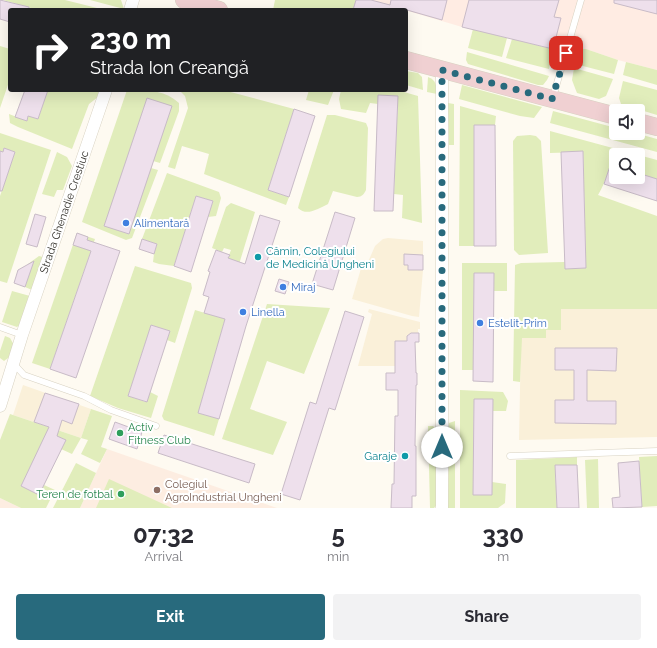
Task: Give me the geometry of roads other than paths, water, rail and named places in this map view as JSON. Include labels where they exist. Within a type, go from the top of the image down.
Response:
[{"type":"street","points":[[184,0],[212,8]]},
{"type":"street","points":[[408,61],[609,114]]},
{"type":"street","points":[[442,70],[442,508]]},
{"type":"street","name":"Strada Ghenadie Crestiuc","points":[[0,406],[22,334],[105,92]]},
{"type":"street","points":[[645,124],[657,127]]},
{"type":"lane","points":[[552,99],[581,0]]},
{"type":"lane","points":[[0,327],[22,334]]},
{"type":"lane","points":[[14,363],[24,375],[84,396],[110,410],[156,426]]},
{"type":"lane","points":[[510,456],[657,451]]},
{"type":"place","name":"Alimentară","points":[[126,223]]},
{"type":"place","name":"Cămin, Colegiului de Medicină Ungheni","points":[[258,257]]},
{"type":"place","name":"Miraj","points":[[283,287]]},
{"type":"place","name":"Linella","points":[[243,312]]},
{"type":"place","name":"Estelit-Prim","points":[[480,323]]},
{"type":"place","name":"Activ Fitness Club","points":[[120,433]]},
{"type":"place","name":"Garaje","points":[[405,456]]},
{"type":"place","name":"Colegiul AgroIndustrial Ungheni","points":[[157,490]]},
{"type":"place","name":"Teren de fotbal","points":[[121,494]]}]
